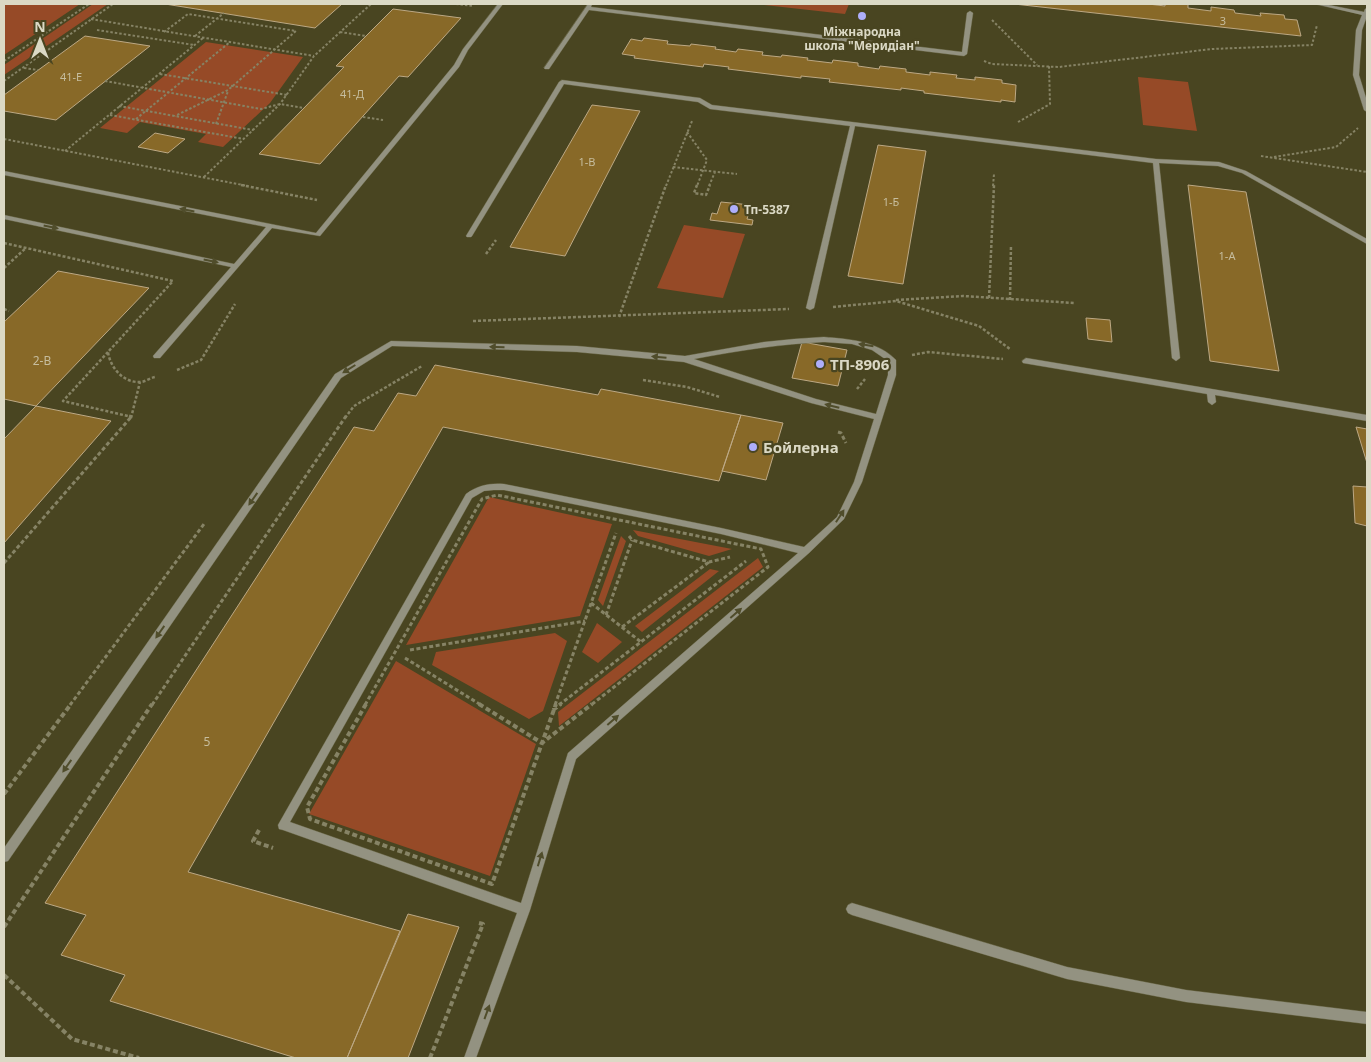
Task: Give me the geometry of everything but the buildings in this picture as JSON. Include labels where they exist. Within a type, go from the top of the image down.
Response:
[{"type":"street","points":[[4,173],[318,235],[456,66],[465,50],[500,4]]},
{"type":"street","points":[[1318,4],[1366,12],[1359,30],[1356,75],[1367,110]]},
{"type":"street","points":[[548,68],[589,6],[964,54],[970,12]]},
{"type":"street","points":[[469,236],[562,82],[700,100],[710,107],[1156,161],[1219,164],[1244,172],[1367,242]]},
{"type":"street","points":[[810,308],[854,124]]},
{"type":"street","points":[[1156,161],[1176,358]]},
{"type":"street","points":[[4,218],[236,266]]},
{"type":"street","points":[[157,356],[270,226]]},
{"type":"street","points":[[470,1058],[524,910],[572,756],[840,519],[858,482],[892,375],[892,360],[884,351],[874,346],[812,339],[758,345],[685,359]]},
{"type":"street","points":[[4,857],[338,376],[391,343],[577,349],[685,359],[814,401],[879,418]]},
{"type":"street","points":[[1026,361],[1367,418]]},
{"type":"street","points":[[1211,391],[1212,402]]},
{"type":"street","points":[[524,910],[283,825],[469,496],[480,488],[504,487],[721,531],[806,551]]},
{"type":"street","points":[[852,909],[1067,973],[1186,996],[1367,1018]]},
{"type":"path","points":[[4,61],[89,4]]},
{"type":"path","points":[[4,81],[113,4]]},
{"type":"path","points":[[203,178],[280,104],[314,56],[371,4]]},
{"type":"path","points":[[964,54],[992,64],[1049,66],[1212,49],[1312,45],[1318,18],[1333,7]]},
{"type":"path","points":[[194,36],[224,13]]},
{"type":"path","points":[[164,32],[188,14],[296,31],[228,90],[175,116]]},
{"type":"path","points":[[991,17],[995,24],[1037,66]]},
{"type":"path","points":[[91,20],[314,56]]},
{"type":"path","points":[[97,30],[194,46]]},
{"type":"path","points":[[340,32],[366,36]]},
{"type":"path","points":[[65,150],[204,38]]},
{"type":"path","points":[[136,119],[230,42]]},
{"type":"path","points":[[985,140],[1050,104],[1049,66]]},
{"type":"path","points":[[23,67],[38,70]]},
{"type":"path","points":[[160,74],[287,95]]},
{"type":"path","points":[[105,81],[261,109],[280,104],[304,108]]},
{"type":"path","points":[[216,124],[228,90]]},
{"type":"path","points":[[618,317],[672,167],[700,100]]},
{"type":"path","points":[[119,106],[253,130]]},
{"type":"path","points":[[109,114],[244,139]]},
{"type":"path","points":[[362,117],[389,121]]},
{"type":"path","points":[[1219,164],[1336,147],[1361,125]]},
{"type":"path","points":[[687,132],[707,160],[694,193],[706,194],[715,172]]},
{"type":"path","points":[[4,139],[320,201]]},
{"type":"path","points":[[672,167],[737,174]]},
{"type":"path","points":[[989,298],[994,174]]},
{"type":"path","points":[[4,243],[173,281],[63,401],[132,417]]},
{"type":"path","points":[[486,254],[492,245]]},
{"type":"path","points":[[1010,300],[1011,245]]},
{"type":"path","points":[[4,268],[26,248]]},
{"type":"path","points":[[464,322],[852,306],[915,297],[989,298],[1074,304]]},
{"type":"path","points":[[172,371],[185,368],[202,360],[237,300]]},
{"type":"path","points":[[896,300],[979,326],[1026,361]]},
{"type":"path","points":[[4,310],[9,311]]},
{"type":"path","points":[[108,352],[108,361],[116,372],[125,378],[140,382],[163,374]]},
{"type":"path","points":[[846,444],[841,433],[848,410],[860,383],[892,360],[928,352],[1026,361]]},
{"type":"path","points":[[4,927],[336,428],[354,406],[424,365]]},
{"type":"path","points":[[639,380],[687,387],[723,398]]},
{"type":"path","points":[[4,562],[132,417],[140,382]]},
{"type":"path","points":[[832,430],[841,433]]},
{"type":"path","points":[[620,520],[492,884],[310,819],[307,807],[482,500],[497,495],[620,520],[761,549]]},
{"type":"path","points":[[4,794],[204,523]]},
{"type":"path","points":[[606,615],[632,540]]},
{"type":"path","points":[[553,711],[761,549]]},
{"type":"path","points":[[542,743],[768,567],[761,549]]},
{"type":"path","points":[[622,627],[709,562]]},
{"type":"path","points":[[591,604],[641,642]]},
{"type":"path","points":[[395,652],[585,621]]},
{"type":"path","points":[[395,652],[542,743]]},
{"type":"path","points":[[263,824],[253,841],[280,851]]},
{"type":"path","points":[[430,1058],[482,924],[473,921]]},
{"type":"path","points":[[4,975],[72,1039],[140,1058]]},
{"type":"shaded area","points":[[4,4],[80,4],[4,55]]},
{"type":"shaded area","points":[[93,4],[108,4],[4,75],[4,65]]},
{"type":"shaded area","points":[[755,4],[849,4],[845,14]]},
{"type":"shaded area","points":[[206,42],[303,57],[270,103],[223,147],[198,142],[206,134],[140,122],[127,133],[100,128]]},
{"type":"shaded area","points":[[1138,77],[1188,82],[1197,131],[1143,125]]},
{"type":"shaded area","points":[[684,225],[745,234],[723,298],[657,288]]},
{"type":"shaded area","points":[[489,497],[612,524],[580,616],[406,645]]},
{"type":"shaded area","points":[[633,530],[732,549],[709,556],[638,536]]},
{"type":"shaded area","points":[[621,536],[626,541],[603,606],[598,600]]},
{"type":"shaded area","points":[[758,558],[763,567],[559,726],[558,712]]},
{"type":"shaded area","points":[[710,569],[719,571],[642,632],[635,626]]},
{"type":"shaded area","points":[[597,623],[622,642],[598,663],[582,652]]},
{"type":"shaded area","points":[[555,633],[567,641],[543,711],[529,719],[432,665],[436,652]]},
{"type":"shaded area","points":[[396,661],[536,744],[490,876],[309,814]]},
{"type":"place","name":"Міжнародна школа \"Меридіан\"","points":[[862,16]]},
{"type":"place","name":"Тп-5387","points":[[734,209]]},
{"type":"place","name":"ТП-8906","points":[[820,364]]},
{"type":"place","name":"Бойлерна","points":[[753,447]]}]
